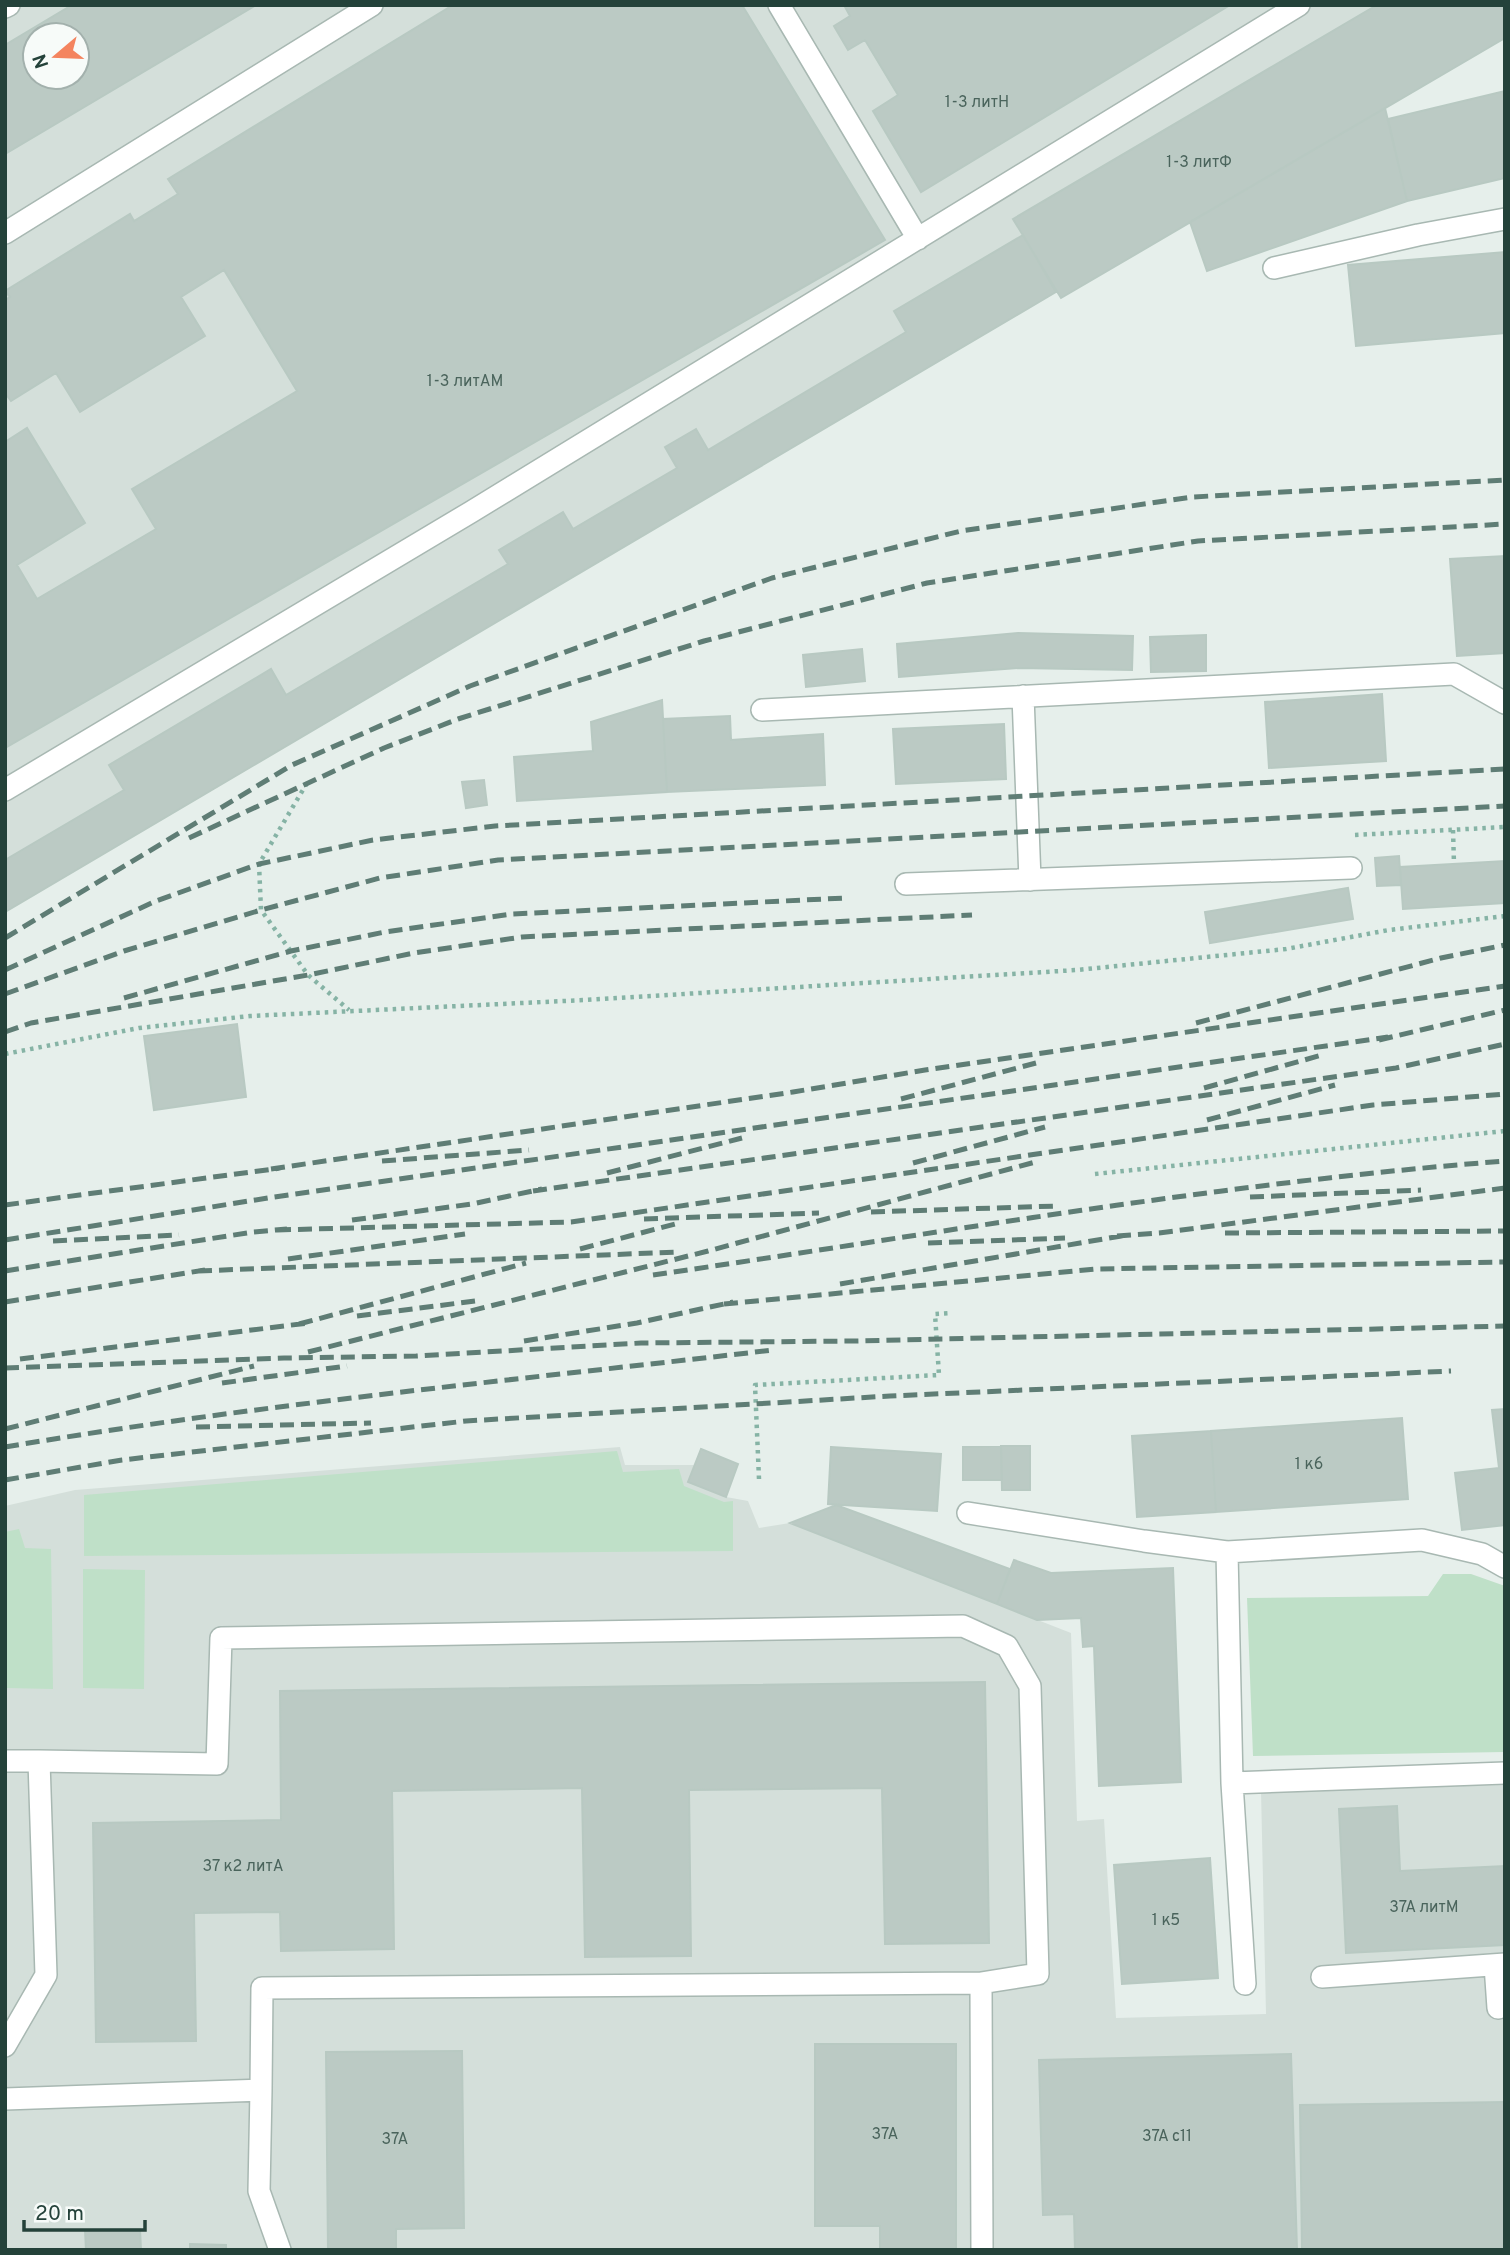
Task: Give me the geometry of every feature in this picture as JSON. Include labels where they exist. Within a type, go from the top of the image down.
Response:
[{"type":"lane","points":[[5,233],[372,5]]},
{"type":"lane","points":[[779,5],[918,239]]},
{"type":"lane","points":[[5,790],[471,512],[1298,5]]},
{"type":"lane","points":[[1274,268],[1418,235],[1505,219]]},
{"type":"lane","points":[[762,710],[1454,674],[1505,703]]},
{"type":"lane","points":[[1023,696],[1030,880]]},
{"type":"lane","points":[[906,884],[1351,868]]},
{"type":"lane","points":[[968,1513],[1227,1552],[1422,1540],[1482,1554],[1505,1567]]},
{"type":"lane","points":[[1227,1552],[1231,1783],[1245,1984]]},
{"type":"lane","points":[[5,1761],[216,1764],[221,1638],[963,1626],[1007,1646],[1030,1686],[1038,1975],[981,1983],[262,1988],[260,2191],[280,2250]]},
{"type":"lane","points":[[5,2046],[46,1975],[39,1761]]},
{"type":"lane","points":[[1231,1783],[1505,1773]]},
{"type":"lane","points":[[1322,1977],[1500,1964],[1498,2008]]},
{"type":"lane","points":[[981,1983],[982,2250]]},
{"type":"lane","points":[[5,2099],[261,2090]]},
{"type":"path","points":[[307,783],[258,864],[261,910],[308,975],[349,1011]]},
{"type":"path","points":[[1351,868],[1351,835],[1505,827]]},
{"type":"path","points":[[1453,830],[1454,864]]},
{"type":"path","points":[[5,1054],[139,1028],[250,1016],[585,1000],[1077,970],[1286,949],[1388,930],[1505,916]]},
{"type":"path","points":[[1094,1174],[1505,1131]]},
{"type":"path","points":[[759,1479],[755,1385],[939,1375],[935,1314],[951,1313]]},
{"type":"shaded area","points":[[5,5],[1505,5],[1505,38],[1061,298],[1056,292],[5,912]]},
{"type":"shaded area","points":[[620,1447],[625,1465],[694,1465],[688,1482],[726,1497],[748,1501],[759,1528],[790,1523],[1071,1633],[1077,1821],[1104,1819],[1116,2018],[1266,2014],[1261,1791],[1505,1785],[1505,2250],[5,2250],[5,1506],[75,1490]]},
{"type":"green space","points":[[617,1451],[623,1472],[679,1469],[684,1486],[724,1502],[733,1501],[733,1551],[84,1556],[84,1495]]},
{"type":"green space","points":[[19,1529],[25,1548],[51,1549],[53,1689],[7,1688],[5,1703],[5,1532]]},
{"type":"green space","points":[[83,1569],[145,1570],[144,1689],[83,1688]]},
{"type":"green space","points":[[1443,1574],[1471,1574],[1505,1586],[1505,1752],[1253,1756],[1247,1598],[1428,1596]]},
{"type":"building","points":[[72,5],[256,5],[5,154],[5,45],[21,35],[21,91],[91,91],[91,21],[45,21]]},
{"type":"building","points":[[453,5],[742,5],[885,240],[5,748],[5,442],[27,428],[85,523],[17,565],[37,599],[156,529],[132,489],[297,391],[224,270],[181,297],[205,336],[80,412],[56,373],[11,401],[5,393],[5,300],[10,297],[5,291],[130,214],[134,221],[178,194],[168,179]]},
{"type":"building","points":[[844,5],[1230,5],[921,192],[873,111],[898,95],[865,40],[848,50],[834,26],[850,16]]},
{"type":"building","points":[[1377,5],[1505,5],[1505,38],[1061,298],[1013,219]]},
{"type":"building","points":[[1505,91],[1505,178],[1407,201],[1388,119]]},
{"type":"building","points":[[1385,108],[1407,201],[1207,271],[1190,222]]},
{"type":"building","points":[[1023,235],[1056,292],[5,912],[5,860],[124,790],[109,765],[271,669],[286,695],[508,564],[499,550],[563,512],[573,529],[677,468],[665,447],[696,429],[708,450],[906,332],[894,311]]},
{"type":"building","points":[[1505,252],[1505,333],[1356,346],[1348,265]]},
{"type":"building","points":[[1505,556],[1505,653],[1457,656],[1450,559]]},
{"type":"building","points":[[1018,633],[1133,636],[1132,670],[1019,668],[899,677],[897,644]]},
{"type":"building","points":[[1206,635],[1206,671],[1151,672],[1150,637]]},
{"type":"building","points":[[862,649],[865,681],[806,687],[803,655]]},
{"type":"building","points":[[1382,694],[1386,761],[1269,768],[1265,702]]},
{"type":"building","points":[[662,700],[667,792],[517,801],[514,757],[593,751],[591,722]]},
{"type":"building","points":[[730,716],[731,740],[823,734],[825,785],[667,792],[663,719]]},
{"type":"building","points":[[1004,724],[1006,779],[896,784],[893,729]]},
{"type":"building","points":[[484,780],[487,805],[466,808],[462,782]]},
{"type":"building","points":[[1399,856],[1401,885],[1377,886],[1375,858]]},
{"type":"building","points":[[1505,861],[1505,903],[1403,909],[1400,867]]},
{"type":"building","points":[[1348,888],[1353,919],[1210,943],[1205,912]]},
{"type":"building","points":[[237,1024],[246,1097],[154,1110],[144,1036]]},
{"type":"building","points":[[1505,1409],[1505,1525],[1462,1530],[1455,1473],[1499,1468],[1492,1410]]},
{"type":"building","points":[[1402,1418],[1408,1499],[1216,1512],[1211,1431]]},
{"type":"building","points":[[1211,1431],[1216,1512],[1137,1517],[1132,1436]]},
{"type":"building","points":[[1001,1446],[1002,1480],[963,1480],[963,1447]]},
{"type":"building","points":[[1001,1446],[1030,1446],[1030,1490],[1002,1490]]},
{"type":"building","points":[[831,1447],[941,1454],[937,1511],[828,1504]]},
{"type":"building","points":[[701,1449],[738,1464],[726,1497],[688,1482]]},
{"type":"building","points":[[836,1505],[1010,1569],[997,1604],[790,1523]]},
{"type":"building","points":[[1014,1560],[1051,1573],[1173,1568],[1181,1782],[1099,1786],[1094,1646],[1083,1647],[1081,1618],[1037,1620],[997,1604]]},
{"type":"building","points":[[985,1682],[989,1943],[885,1944],[882,1788],[689,1790],[691,1956],[585,1957],[582,1788],[392,1791],[394,1949],[281,1951],[280,1912],[194,1913],[196,2041],[96,2042],[93,1823],[281,1820],[280,1691]]},
{"type":"building","points":[[1397,1806],[1400,1871],[1505,1866],[1505,1945],[1346,1953],[1339,1809]]},
{"type":"building","points":[[1210,1858],[1218,1978],[1122,1984],[1114,1865]]},
{"type":"building","points":[[815,2044],[956,2044],[956,2250],[880,2250],[880,2226],[815,2226]]},
{"type":"building","points":[[462,2051],[464,2228],[396,2229],[396,2250],[328,2250],[326,2052]]},
{"type":"building","points":[[1291,2054],[1297,2250],[1075,2250],[1074,2214],[1043,2215],[1039,2060]]},
{"type":"building","points":[[1505,2102],[1505,2250],[1302,2250],[1300,2105]]},
{"type":"building","points":[[140,2229],[141,2250],[86,2250],[85,2230]]},
{"type":"building","points":[[190,2244],[226,2245],[226,2250],[190,2250]]},
{"type":"railway","points":[[5,938],[292,765],[470,686],[772,578],[961,531],[1192,497],[1505,480]]},
{"type":"railway","points":[[189,838],[384,748],[458,719],[704,641],[927,583],[1198,541],[1505,524]]},
{"type":"railway","points":[[5,970],[156,901],[259,864],[373,840],[495,826],[1505,769]]},
{"type":"railway","points":[[5,994],[124,951],[261,910],[380,878],[498,860],[1505,806]]},
{"type":"railway","points":[[124,998],[291,951],[385,932],[512,914],[846,898]]},
{"type":"railway","points":[[5,1032],[31,1023],[308,975],[414,953],[522,937],[972,915]]},
{"type":"railway","points":[[1196,1023],[1441,958],[1505,945]]},
{"type":"railway","points":[[271,1169],[1505,986]]},
{"type":"railway","points":[[1379,1040],[1505,1010]]},
{"type":"railway","points":[[5,1240],[274,1197],[1388,1037]]},
{"type":"railway","points":[[533,1191],[1396,1068],[1505,1044]]},
{"type":"railway","points":[[1204,1088],[1322,1055]]},
{"type":"railway","points":[[901,1099],[1036,1063]]},
{"type":"railway","points":[[1207,1120],[1335,1085]]},
{"type":"railway","points":[[277,1230],[571,1222],[1373,1105],[1505,1094]]},
{"type":"railway","points":[[913,1163],[1045,1127]]},
{"type":"railway","points":[[607,1173],[742,1138]]},
{"type":"railway","points":[[382,1161],[529,1150]]},
{"type":"railway","points":[[308,1352],[708,1251],[1039,1161]]},
{"type":"railway","points":[[653,1275],[1184,1196],[1291,1182],[1505,1161]]},
{"type":"railway","points":[[5,1205],[281,1168]]},
{"type":"railway","points":[[1117,1236],[1159,1233],[1505,1188]]},
{"type":"railway","points":[[352,1220],[472,1204],[542,1189]]},
{"type":"railway","points":[[1250,1197],[1421,1190]]},
{"type":"railway","points":[[871,1212],[1057,1206]]},
{"type":"railway","points":[[644,1219],[819,1213]]},
{"type":"railway","points":[[580,1249],[675,1224]]},
{"type":"railway","points":[[5,1271],[287,1229]]},
{"type":"railway","points":[[1225,1233],[1505,1231]]},
{"type":"railway","points":[[288,1259],[465,1234]]},
{"type":"railway","points":[[53,1241],[179,1235]]},
{"type":"railway","points":[[840,1284],[1127,1235]]},
{"type":"railway","points":[[928,1243],[1065,1238]]},
{"type":"railway","points":[[198,1271],[678,1252]]},
{"type":"railway","points":[[724,1304],[1096,1269],[1505,1262]]},
{"type":"railway","points":[[299,1324],[526,1263]]},
{"type":"railway","points":[[5,1302],[205,1270]]},
{"type":"railway","points":[[357,1316],[475,1301]]},
{"type":"railway","points":[[524,1341],[637,1323],[733,1302]]},
{"type":"railway","points":[[20,1359],[308,1323]]},
{"type":"railway","points":[[5,1368],[416,1356],[641,1343],[854,1341],[1505,1326]]},
{"type":"railway","points":[[5,1447],[292,1405],[773,1350]]},
{"type":"railway","points":[[5,1429],[254,1366]]},
{"type":"railway","points":[[222,1383],[347,1366]]},
{"type":"railway","points":[[5,1480],[122,1460],[466,1421],[890,1396],[1451,1371]]},
{"type":"railway","points":[[196,1427],[371,1423]]}]
